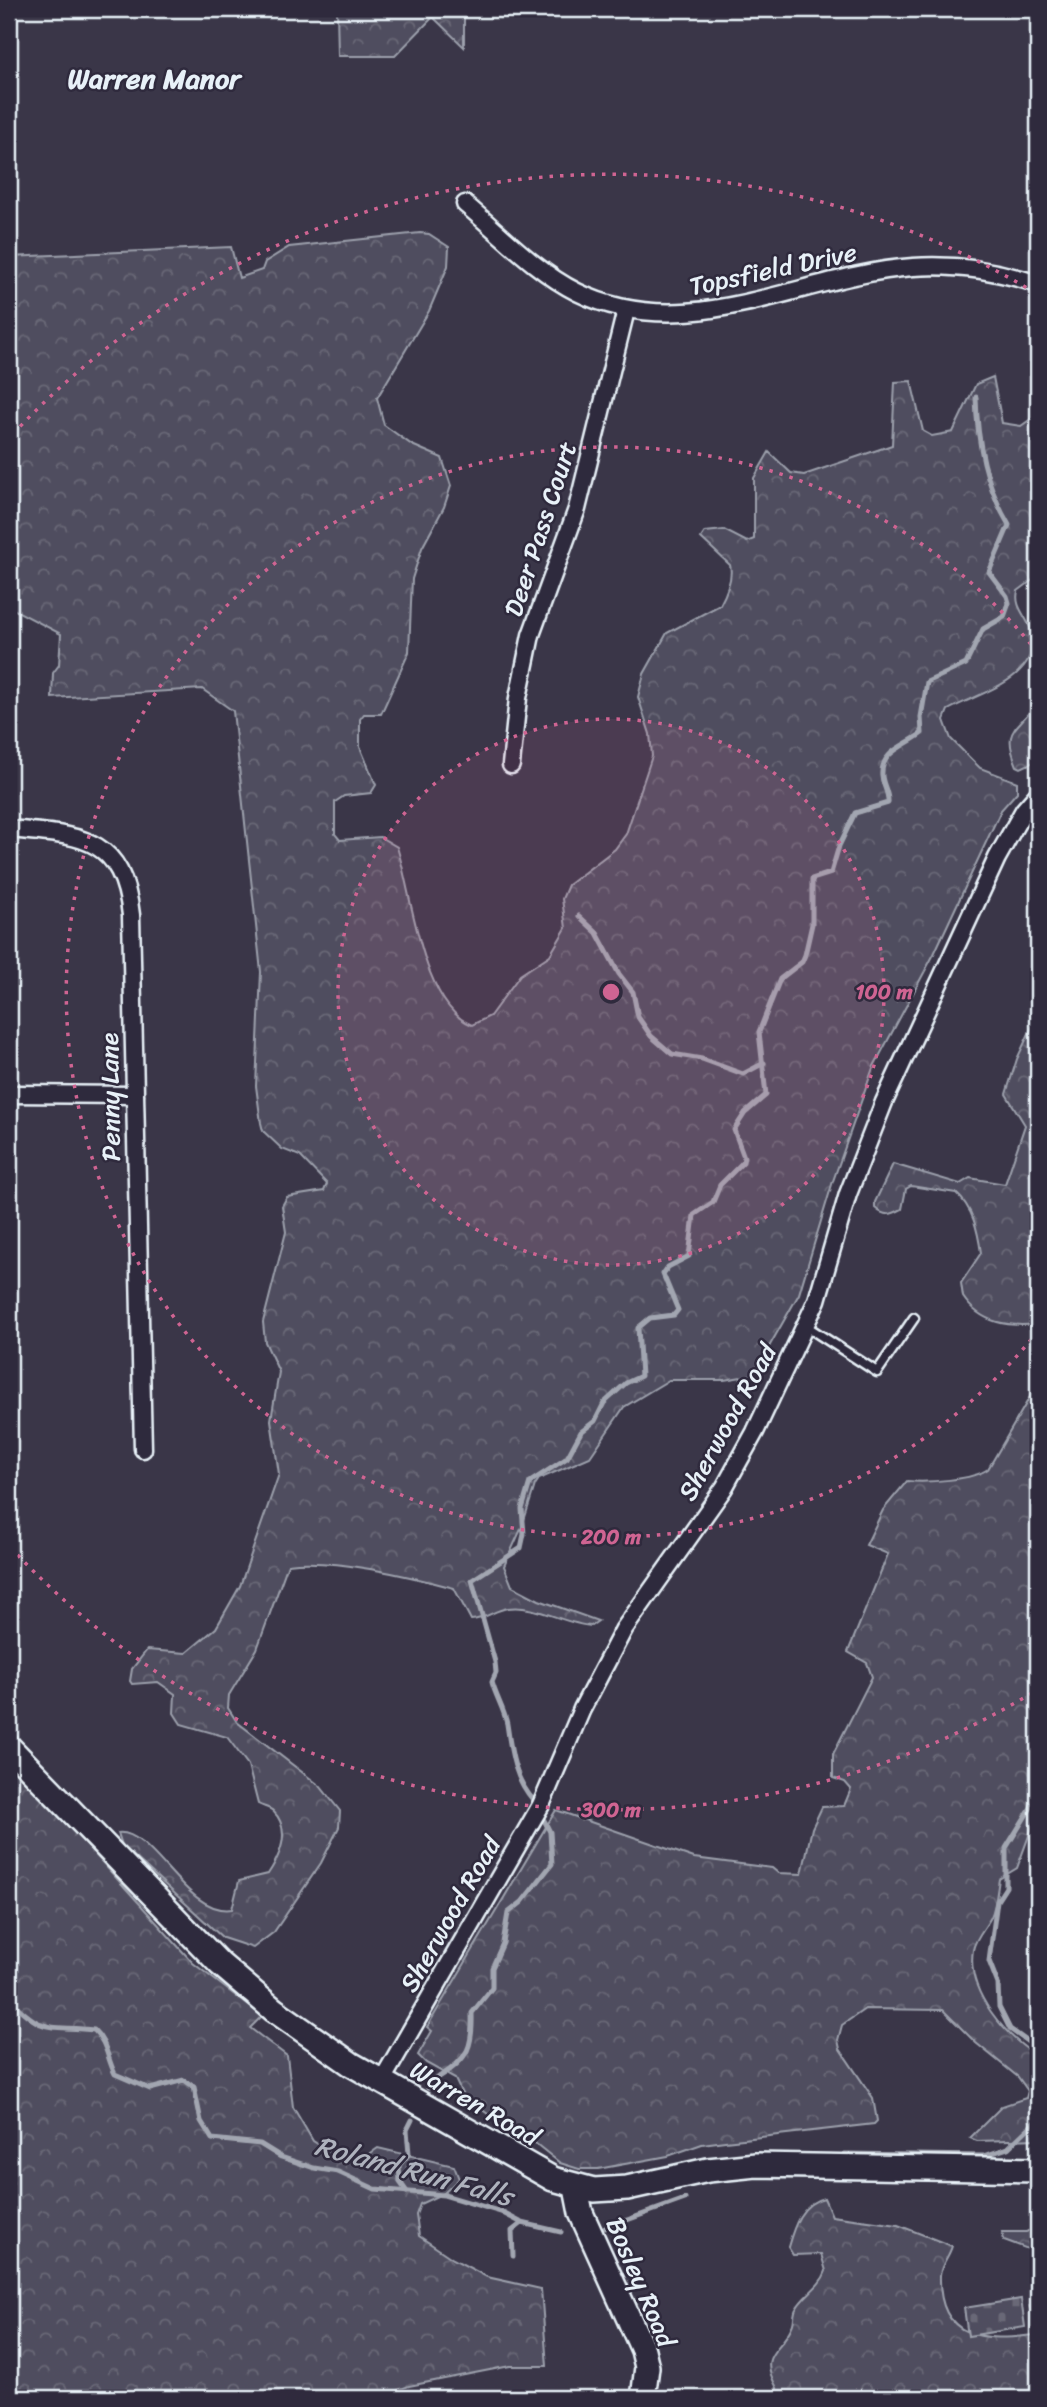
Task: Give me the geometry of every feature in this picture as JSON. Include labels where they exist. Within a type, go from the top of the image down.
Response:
[{"type":"street","name":"Topsfield Drive","points":[[465,204],[554,278],[576,292],[626,310],[659,314],[714,310],[849,277],[914,267],[970,268],[1038,284]]},
{"type":"street","name":"Deer Pass Court","points":[[512,765],[518,698],[531,635],[577,509],[626,310]]},
{"type":"street","name":"Sherwood Road","points":[[381,2082],[537,1814],[610,1653],[639,1605],[729,1479],[806,1326],[875,1121],[997,858],[1018,820],[1038,794]]},
{"type":"street","name":"Penny Lane","points":[[9,829],[90,841],[103,848],[121,870],[131,915],[142,1449]]},
{"type":"street","points":[[9,1094],[135,1095]]},
{"type":"street","name":"Warren Road","points":[[9,1747],[229,1972],[300,2029],[381,2082],[537,2171],[576,2188],[627,2188],[708,2170],[756,2165],[1038,2170]]},
{"type":"street","name":"Bosley Road","points":[[576,2188],[581,2213],[643,2350],[647,2367],[643,2398]]},
{"type":"lane","points":[[806,1326],[877,1372],[914,1318]]},
{"type":"path","points":[[1029,2307],[1038,2306]]},
{"type":"green space","points":[[337,9],[464,9],[464,47],[433,17],[395,56],[338,56]]},
{"type":"green space","points":[[429,234],[449,247],[448,266],[429,311],[377,398],[384,425],[412,445],[442,458],[451,486],[444,507],[422,548],[412,579],[409,652],[381,714],[364,714],[360,719],[360,747],[376,785],[371,793],[344,796],[335,802],[335,834],[340,840],[380,837],[397,847],[430,972],[441,995],[455,1013],[472,1025],[490,1016],[520,975],[550,955],[566,928],[562,899],[568,885],[615,849],[626,834],[652,756],[650,734],[638,697],[644,674],[667,633],[720,605],[730,580],[730,565],[701,538],[705,532],[724,530],[747,542],[754,539],[754,478],[769,452],[791,473],[804,475],[892,445],[895,382],[911,381],[923,431],[932,436],[953,432],[976,384],[993,377],[1002,423],[1021,426],[1038,414],[1038,576],[1018,591],[1017,597],[1031,630],[1032,647],[1028,660],[1006,682],[948,710],[944,720],[951,739],[980,768],[1017,782],[1017,792],[1001,810],[934,954],[873,1068],[833,1181],[799,1294],[753,1375],[724,1380],[669,1380],[624,1407],[590,1457],[539,1479],[535,1485],[522,1527],[504,1566],[512,1586],[539,1600],[598,1621],[591,1626],[539,1611],[518,1608],[503,1609],[471,1620],[454,1588],[349,1566],[288,1564],[257,1649],[229,1695],[228,1708],[237,1722],[320,1786],[340,1811],[339,1827],[321,1863],[274,1932],[253,1948],[223,1938],[122,1845],[118,1833],[131,1835],[144,1844],[200,1900],[215,1908],[232,1909],[239,1881],[268,1874],[277,1859],[283,1835],[279,1818],[271,1810],[258,1804],[248,1765],[227,1737],[181,1724],[174,1713],[175,1694],[158,1682],[132,1684],[130,1681],[132,1669],[147,1650],[186,1653],[216,1628],[240,1586],[279,1474],[271,1420],[279,1372],[265,1342],[263,1322],[286,1232],[282,1206],[287,1197],[324,1191],[327,1184],[300,1156],[282,1149],[263,1131],[261,1123],[256,1086],[261,972],[233,711],[202,689],[52,698],[53,673],[59,665],[61,634],[9,607],[9,257],[231,247],[239,278],[262,270],[265,262],[289,247]]},
{"type":"green space","points":[[1038,699],[1038,760],[1021,768],[1017,766],[1012,753],[1011,735]]},
{"type":"green space","points":[[1038,1014],[1038,1324],[1017,1325],[987,1318],[970,1306],[963,1297],[961,1283],[981,1253],[971,1213],[956,1193],[911,1186],[906,1189],[902,1209],[888,1214],[875,1208],[875,1202],[893,1164],[960,1184],[970,1178],[1005,1184],[1025,1125],[1006,1094],[1017,1059]]},
{"type":"green space","points":[[1038,1383],[1038,1811],[1017,1868],[999,1879],[993,1913],[974,1946],[972,1966],[982,1997],[991,2012],[1013,2037],[1038,2057],[1038,2139],[977,2141],[970,2138],[1002,2106],[1026,2098],[1028,2091],[1018,2077],[976,2043],[943,2010],[865,2009],[842,2025],[838,2040],[840,2049],[873,2098],[877,2121],[874,2124],[702,2144],[668,2156],[598,2169],[579,2169],[560,2163],[535,2143],[463,2096],[455,2079],[426,2063],[418,2055],[432,2031],[427,2027],[556,1810],[694,1858],[772,1868],[778,1873],[802,1874],[812,1828],[822,1807],[844,1806],[851,1789],[845,1782],[833,1778],[833,1754],[872,1677],[867,1663],[848,1652],[888,1554],[866,1545],[883,1510],[907,1481],[961,1478],[988,1469]]},
{"type":"green space","points":[[9,1759],[193,1963],[262,2016],[250,2028],[287,2056],[293,2107],[313,2141],[342,2159],[362,2159],[378,2148],[454,2166],[459,2179],[444,2193],[420,2204],[416,2215],[419,2236],[453,2259],[487,2277],[541,2289],[547,2366],[510,2366],[409,2386],[398,2390],[395,2398],[9,2398]]},
{"type":"green space","points":[[824,2198],[832,2216],[898,2225],[952,2246],[940,2275],[941,2297],[947,2313],[956,2325],[982,2336],[1016,2337],[1038,2332],[1038,2398],[774,2398],[777,2388],[769,2367],[772,2354],[792,2326],[799,2304],[820,2282],[826,2271],[821,2254],[793,2255],[788,2247],[804,2210]]},
{"type":"green space","points":[[1038,2227],[1038,2257],[1031,2250],[1004,2240],[1002,2232],[1026,2232]]},
{"type":"green space","points":[[1021,2299],[1025,2327],[968,2336],[964,2308]]},
{"type":"waterway","points":[[534,1801],[514,1765],[506,1719],[492,1682],[496,1673],[495,1662],[472,1580],[521,1548],[524,1534],[522,1509],[530,1482],[567,1458],[581,1432],[595,1421],[604,1403],[626,1383],[641,1376],[638,1328],[650,1318],[674,1315],[678,1310],[663,1274],[668,1267],[689,1256],[694,1215],[713,1202],[720,1185],[743,1162],[744,1157],[734,1130],[745,1113],[766,1095],[759,1032],[780,979],[802,962],[805,955],[812,924],[812,879],[831,873],[839,846],[855,813],[888,803],[882,768],[895,750],[922,733],[921,717],[927,682],[966,664],[983,629],[1004,617],[1009,603],[1007,596],[989,572],[1009,525],[988,479],[978,430],[976,397]]},
{"type":"waterway","points":[[579,916],[597,933],[619,974],[633,992],[638,1017],[651,1036],[672,1054],[702,1059],[743,1074],[764,1063]]},
{"type":"waterway","points":[[1038,1743],[1034,1750],[1038,1783]]},
{"type":"waterway","points":[[1038,1796],[1006,1848],[1006,1887],[997,1901],[989,1961],[998,1984],[999,2007],[1010,2029],[1038,2049]]},
{"type":"waterway","points":[[428,2088],[432,2081],[457,2064],[467,2051],[472,2013],[492,1988],[492,1968],[503,1943],[508,1913],[522,1902],[552,1864],[550,1832],[544,1820]]},
{"type":"waterway","name":"Roland Run Falls","points":[[9,1999],[31,2018],[47,2026],[94,2030],[104,2045],[115,2074],[150,2089],[184,2080],[194,2087],[201,2121],[212,2139],[260,2144],[281,2157],[314,2168],[338,2172],[375,2189],[444,2195],[501,2212],[522,2223],[561,2232]]},
{"type":"waterway","name":"Roland Run Falls","points":[[845,2154],[984,2156],[1008,2148],[1038,2119]]},
{"type":"waterway","points":[[407,2192],[400,2182],[399,2165],[409,2154],[407,2130],[412,2120]]},
{"type":"waterway","name":"Roland Run Falls","points":[[605,2228],[685,2199]]},
{"type":"waterway","points":[[513,2256],[512,2231],[522,2223]]},
{"type":"district","name":"Warren Manor","points":[[154,78]]}]
